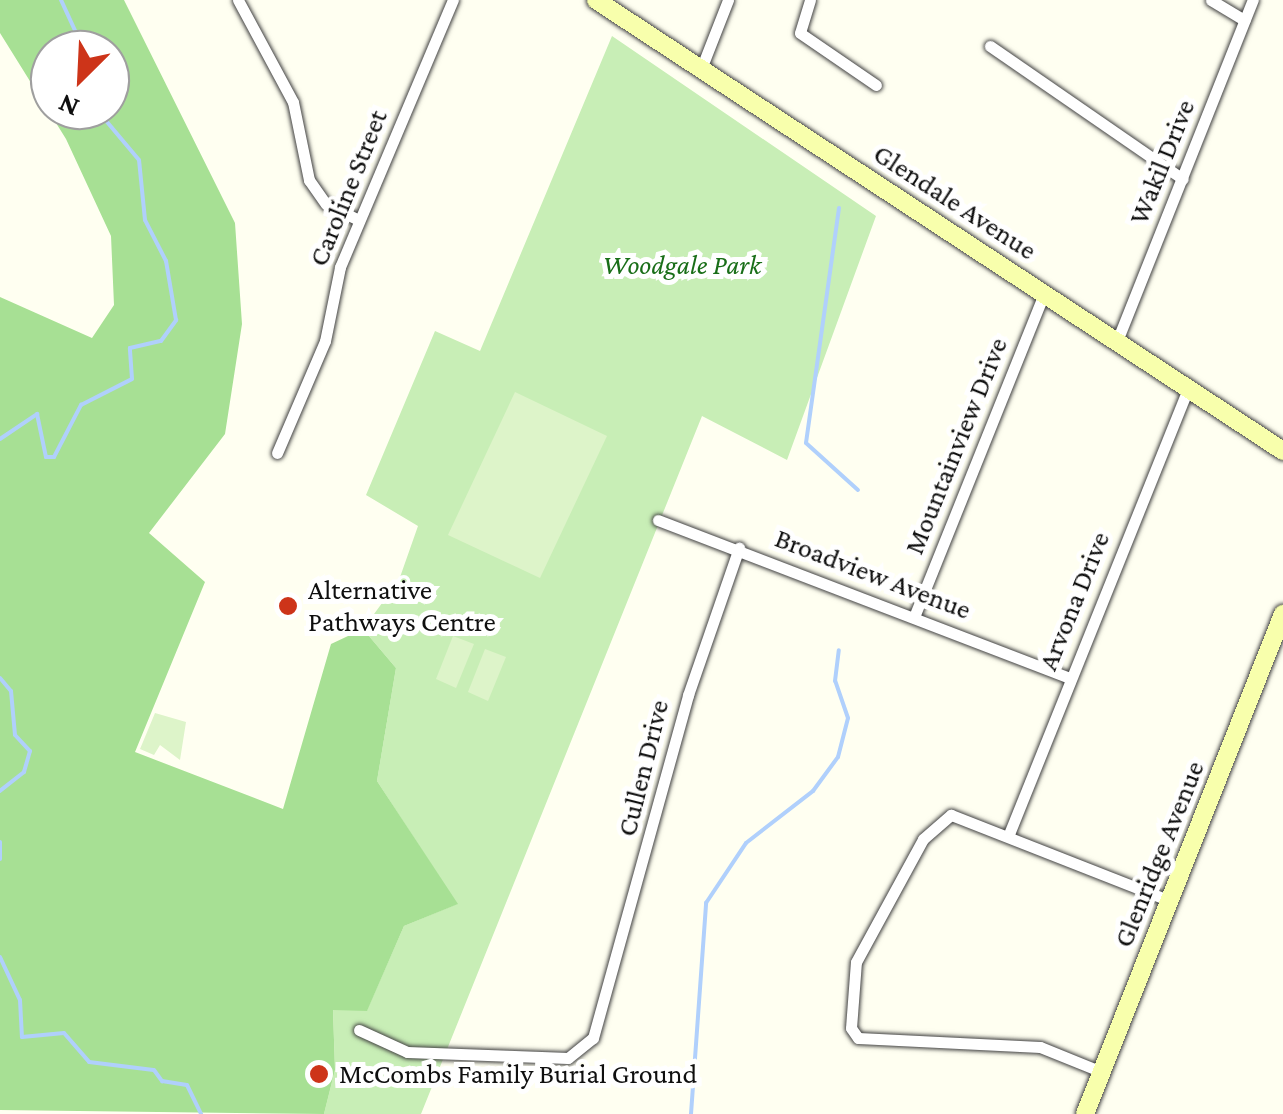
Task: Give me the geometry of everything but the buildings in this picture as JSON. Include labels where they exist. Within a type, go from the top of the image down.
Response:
[{"type":"main road","name":"Glendale Avenue","points":[[596,0],[1283,451]]},
{"type":"main road","name":"Glenridge Avenue","points":[[1085,1114],[1283,614]]},
{"type":"street","points":[[238,0],[293,102],[309,180],[326,204],[359,220]]},
{"type":"street","name":"Caroline Street","points":[[278,453],[325,341],[359,220],[453,0]]},
{"type":"street","points":[[701,69],[728,0]]},
{"type":"street","points":[[810,0],[800,33],[876,86]]},
{"type":"street","points":[[1211,0],[1244,20]]},
{"type":"street","name":"Wakil Drive","points":[[1117,342],[1253,0]]},
{"type":"street","points":[[990,46],[1183,178]]},
{"type":"street","name":"Mountainview Drive","points":[[914,617],[1044,294]]},
{"type":"street","name":"Arvona Drive","points":[[1009,834],[1188,389]]},
{"type":"street","name":"Broadview Avenue","points":[[658,520],[1069,678]]},
{"type":"street","name":"Cullen Drive","points":[[359,1030],[407,1052],[568,1058],[593,1038],[608,1004],[688,695],[739,548]]},
{"type":"street","points":[[1102,1072],[1040,1047],[885,1044],[852,1028],[856,962],[938,819],[950,815],[1009,834],[1171,901]]},
{"type":"green space","points":[[0,0],[124,0],[235,223],[242,324],[225,434],[149,533],[205,582],[135,752],[283,809],[331,644],[363,629],[396,668],[377,781],[458,904],[404,926],[367,1011],[333,1010],[335,1070],[324,1114],[0,1110],[0,297],[92,338],[114,305],[111,236],[60,130],[130,130],[130,30],[30,30],[30,81],[0,33]]},
{"type":"green space","name":"Woodgale Park","points":[[612,36],[876,216],[787,460],[702,416],[421,1114],[324,1114],[335,1070],[333,1009],[367,1010],[404,926],[457,904],[377,781],[396,668],[363,629],[399,580],[418,526],[366,495],[435,331],[480,351]]},
{"type":"green space","points":[[515,392],[607,436],[540,578],[448,535]]},
{"type":"green space","points":[[453,636],[474,644],[456,688],[436,679]]},
{"type":"green space","points":[[485,649],[506,657],[488,701],[468,692]]},
{"type":"green space","points":[[155,713],[186,722],[180,760],[160,745],[154,755],[140,749]]},
{"type":"waterway","points":[[61,0],[75,30]]},
{"type":"waterway","points":[[0,439],[37,414],[46,457],[54,457],[81,405],[132,379],[130,348],[161,341],[176,320],[166,261],[145,220],[139,160],[114,130]]},
{"type":"waterway","points":[[839,208],[806,443],[858,490]]},
{"type":"waterway","points":[[691,1114],[706,903],[746,843],[813,791],[838,757],[848,718],[835,681],[839,650]]},
{"type":"waterway","points":[[0,678],[11,691],[15,735],[30,751],[24,772],[0,791]]},
{"type":"waterway","points":[[0,842],[0,859]]},
{"type":"waterway","points":[[0,957],[20,1000],[22,1037],[64,1033],[89,1062],[154,1070],[162,1081],[187,1085],[201,1114]]},
{"type":"place","name":"Alternative Pathways Centre","points":[[288,606]]},
{"type":"place","name":"McCombs Family Burial Ground","points":[[319,1074]]}]
